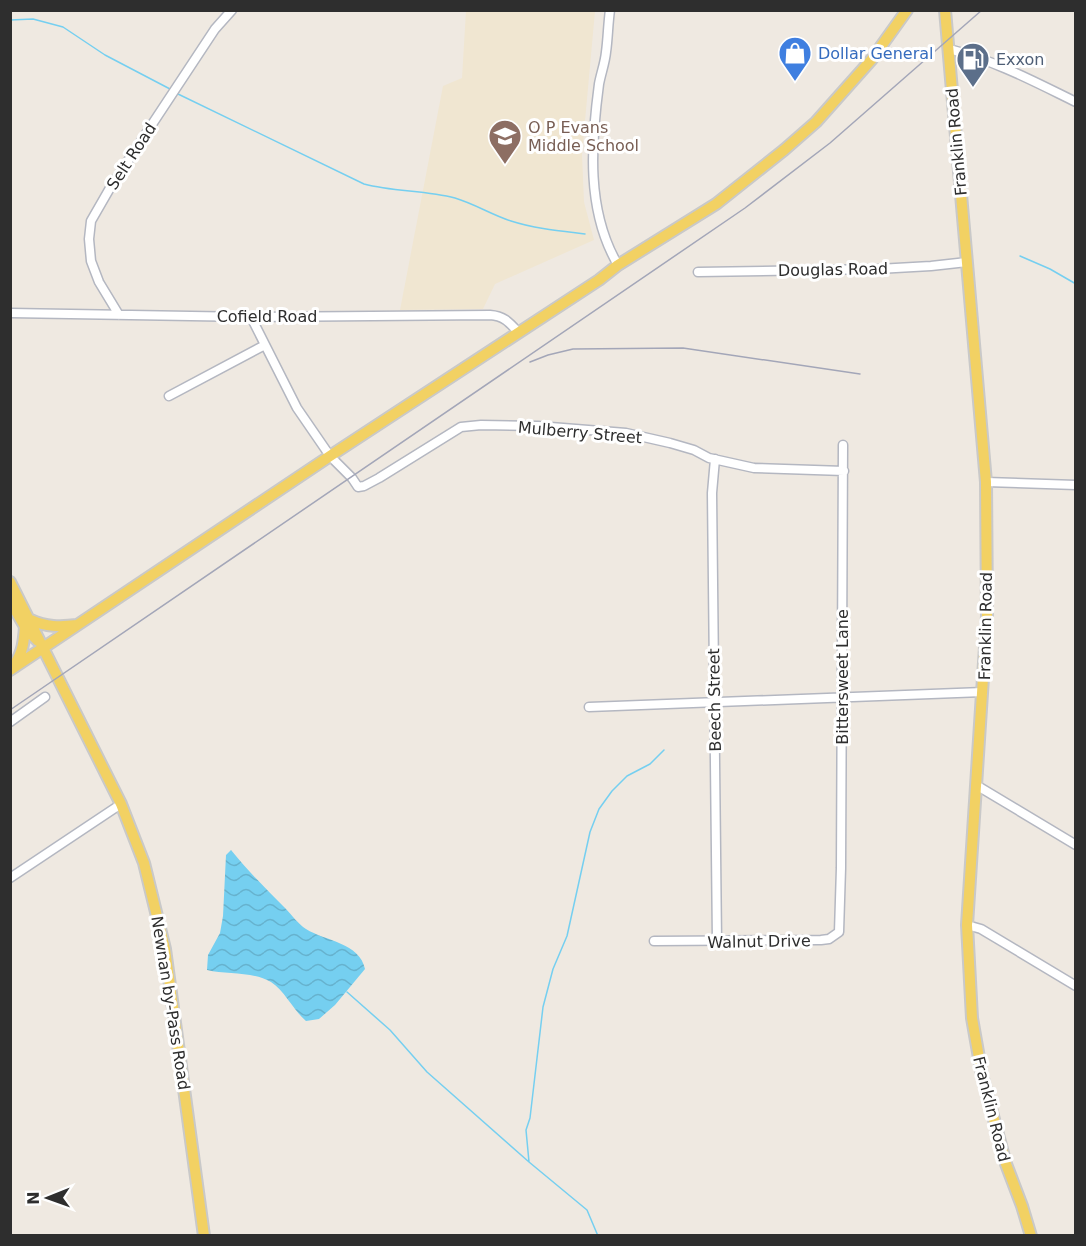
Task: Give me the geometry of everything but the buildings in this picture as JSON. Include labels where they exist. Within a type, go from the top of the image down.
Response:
[{"type":"main road","points":[[10,670],[599,280],[618,265],[716,204],[816,122],[872,59],[905,14],[916,10]]},
{"type":"main road","name":"Franklin Road","points":[[943,11],[949,49],[986,482],[987,616],[967,925],[972,1018],[982,1075],[1006,1164],[1031,1236]]},
{"type":"main road","points":[[10,582],[28,623],[20,658],[10,670]]},
{"type":"main road","points":[[10,601],[28,623],[57,627],[80,625]]},
{"type":"main road","name":"Newnan by-Pass Road","points":[[28,623],[45,648],[121,804],[144,863],[165,949],[204,1236]]},
{"type":"street","name":"Selt Road","points":[[119,315],[99,282],[91,261],[89,239],[91,221],[110,188],[215,29],[232,10]]},
{"type":"street","points":[[610,10],[606,53],[600,83],[593,171],[600,225],[608,248],[618,265]]},
{"type":"street","points":[[949,49],[982,58],[1076,102]]},
{"type":"street","name":"Douglas Road","points":[[698,273],[878,269],[967,262]]},
{"type":"street","name":"Cofield Road","points":[[10,313],[251,316],[490,315],[507,320],[518,332]]},
{"type":"street","points":[[251,316],[297,408],[330,456]]},
{"type":"street","points":[[169,396],[265,345]]},
{"type":"street","name":"Mulberry Street","points":[[330,456],[358,487],[364,486],[445,435],[461,428],[481,425],[538,426],[626,433],[670,442],[715,459],[769,470],[843,471]]},
{"type":"street","name":"Bittersweet Lane","points":[[841,910],[843,445]]},
{"type":"street","name":"Beech Street","points":[[715,459],[712,493],[717,942]]},
{"type":"street","points":[[986,482],[1076,485]]},
{"type":"street","points":[[589,707],[983,692]]},
{"type":"street","points":[[10,722],[45,698]]},
{"type":"street","points":[[976,785],[1076,845]]},
{"type":"street","points":[[10,878],[121,804]]},
{"type":"street","name":"Walnut Drive","points":[[654,941],[829,939],[839,932],[841,910]]},
{"type":"street","points":[[967,925],[981,929],[1076,986]]},
{"type":"shaded area","name":"O P Evans Middle School","points":[[466,11],[595,11],[582,154],[584,202],[594,240],[495,284],[483,309],[400,310],[443,86],[462,78]]},
{"type":"water","points":[[231,850],[303,927],[349,948],[362,960],[365,969],[335,1005],[319,1019],[306,1021],[281,990],[271,982],[256,976],[207,970],[208,955],[220,933],[226,855]]},
{"type":"waterway","points":[[10,20],[33,19],[63,27],[105,55],[170,89]]},
{"type":"waterway","points":[[178,94],[364,184],[444,195],[520,224],[585,234]]},
{"type":"waterway","points":[[1020,256],[1076,284]]},
{"type":"waterway","points":[[529,1162],[526,1130],[530,1118],[543,1007],[553,969],[567,936],[590,832],[599,809],[612,791],[627,776],[650,764],[664,750]]},
{"type":"waterway","points":[[347,992],[390,1030],[427,1072],[587,1210],[598,1236]]},
{"type":"railway","points":[[10,710],[745,208],[830,143],[982,10]]},
{"type":"railway","points":[[530,362],[573,349],[683,348],[860,374]]},
{"type":"place","name":"Dollar General","points":[[795,82]]},
{"type":"place","name":"Exxon","points":[[973,88]]},
{"type":"place","name":"O P Evans Middle School","points":[[505,165]]}]
